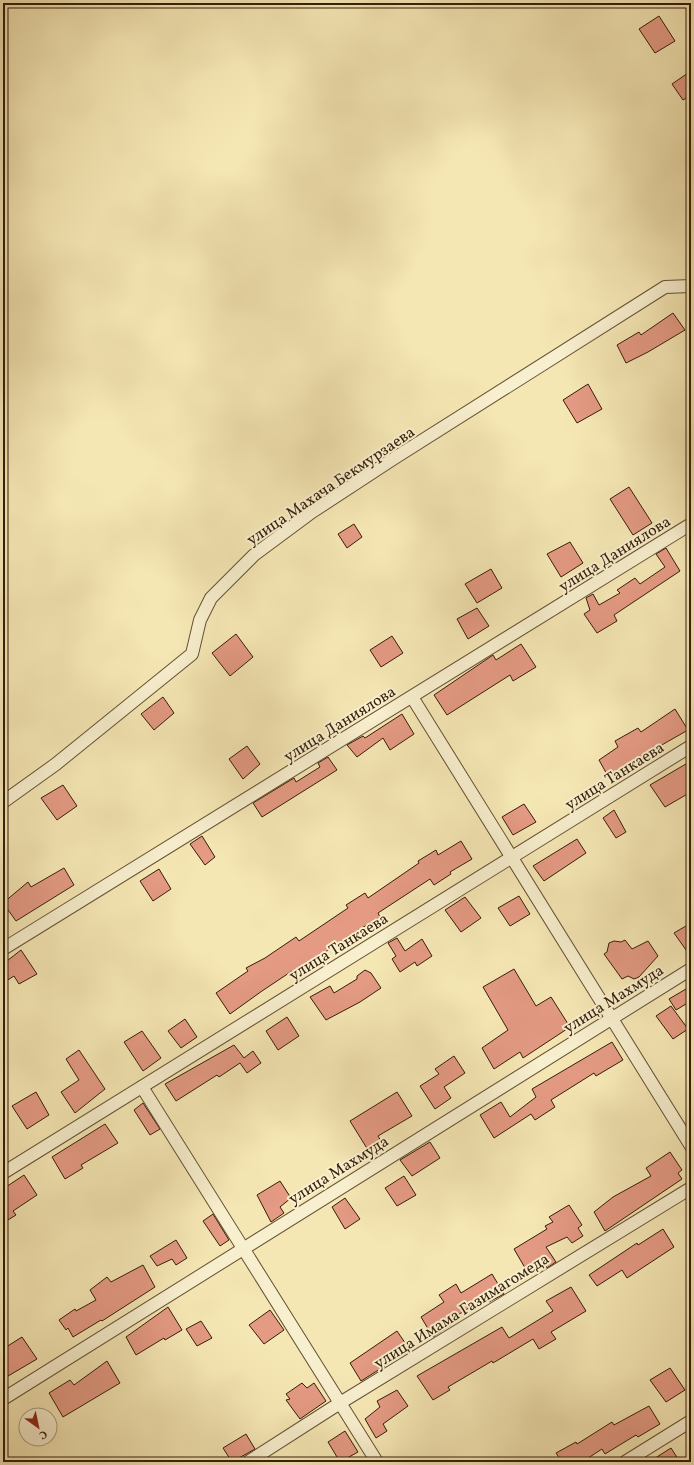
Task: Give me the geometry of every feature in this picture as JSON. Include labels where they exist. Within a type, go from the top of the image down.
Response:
[{"type":"street","name":"улица Махача Бекмурзаева","points":[[3,802],[56,764],[192,654],[200,620],[211,598],[254,555],[312,512],[392,459],[666,287],[691,286]]},
{"type":"street","name":"улица Даниялова","points":[[3,949],[691,524]]},
{"type":"street","points":[[412,697],[691,1146]]},
{"type":"street","name":"улица Танкаева","points":[[3,1173],[691,746]]},
{"type":"street","name":"улица Махмуда","points":[[3,1398],[691,969]]},
{"type":"street","points":[[142,1087],[377,1462]]},
{"type":"street","name":"улица Имама Газимагомеда","points":[[248,1462],[340,1403],[691,1188]]},
{"type":"street","points":[[625,1462],[691,1421]]},
{"type":"building","points":[[659,16],[675,41],[655,53],[639,29]]},
{"type":"building","points":[[691,71],[691,95],[683,100],[672,84]]},
{"type":"building","points":[[673,313],[685,330],[626,363],[617,345],[639,332],[641,335]]},
{"type":"building","points":[[588,384],[602,409],[577,423],[563,400]]},
{"type":"building","points":[[629,487],[652,523],[633,535],[610,499]]},
{"type":"building","points":[[354,524],[362,537],[347,548],[338,534]]},
{"type":"building","points":[[570,542],[583,563],[561,577],[547,554]]},
{"type":"building","points":[[666,548],[680,571],[614,615],[617,621],[597,633],[584,614],[590,610],[586,598],[593,594],[599,605],[620,593],[617,590],[635,578],[640,584],[665,567],[656,554]]},
{"type":"building","points":[[491,569],[502,588],[477,603],[465,584]]},
{"type":"building","points":[[477,608],[489,626],[468,639],[457,619]]},
{"type":"building","points":[[236,634],[253,657],[230,676],[212,653]]},
{"type":"building","points":[[392,636],[403,653],[381,667],[370,650]]},
{"type":"building","points":[[521,644],[536,667],[513,681],[510,675],[447,715],[434,695],[493,655],[496,660]]},
{"type":"building","points":[[163,697],[174,713],[154,730],[141,714]]},
{"type":"building","points":[[675,709],[688,730],[618,770],[609,778],[599,760],[618,747],[615,741],[638,728],[641,732]]},
{"type":"building","points":[[402,714],[414,734],[390,750],[383,738],[357,757],[347,745],[363,736],[365,738]]},
{"type":"building","points":[[247,746],[260,764],[243,779],[229,759]]},
{"type":"building","points":[[328,757],[337,770],[262,817],[253,803],[294,778],[296,782],[320,767],[318,763]]},
{"type":"building","points":[[691,761],[691,792],[665,807],[650,785]]},
{"type":"building","points":[[63,785],[77,806],[57,820],[41,798]]},
{"type":"building","points":[[524,804],[536,822],[513,835],[502,817]]},
{"type":"building","points":[[614,810],[626,832],[616,838],[603,818]]},
{"type":"building","points":[[202,836],[215,857],[205,865],[190,844]]},
{"type":"building","points":[[577,839],[586,853],[544,881],[533,866]]},
{"type":"building","points":[[461,841],[472,859],[450,872],[451,874],[434,885],[430,879],[378,913],[380,917],[347,937],[294,974],[292,971],[230,1014],[216,993],[248,971],[246,968],[265,958],[296,937],[299,941],[348,908],[346,905],[365,893],[368,898],[419,863],[418,861],[436,850],[438,855]]},
{"type":"building","points":[[64,868],[74,885],[16,921],[3,903],[28,882],[31,887]]},
{"type":"building","points":[[159,869],[171,889],[153,901],[140,881]]},
{"type":"building","points":[[519,896],[530,914],[510,926],[498,908]]},
{"type":"building","points":[[465,897],[481,918],[461,932],[445,910]]},
{"type":"building","points":[[691,923],[691,957],[674,933]]},
{"type":"building","points":[[397,938],[405,951],[422,939],[432,956],[417,966],[415,962],[400,972],[392,959],[396,956],[388,943]]},
{"type":"building","points":[[625,940],[632,949],[648,941],[658,956],[639,977],[634,979],[628,976],[622,979],[604,954],[607,952],[609,943],[614,941],[621,942]]},
{"type":"building","points":[[21,950],[37,974],[19,984],[14,976],[3,983],[3,964]]},
{"type":"building","points":[[514,969],[536,1006],[551,997],[570,1027],[523,1058],[520,1052],[494,1069],[482,1048],[508,1030],[483,987]]},
{"type":"building","points":[[365,970],[371,973],[381,988],[360,1002],[326,1020],[310,997],[330,986],[334,993],[357,979],[357,976]]},
{"type":"building","points":[[691,986],[691,1001],[676,1010],[669,999]]},
{"type":"building","points":[[671,1006],[688,1029],[673,1039],[656,1016]]},
{"type":"building","points":[[287,1017],[299,1036],[278,1050],[266,1031]]},
{"type":"building","points":[[185,1019],[197,1037],[181,1048],[168,1031]]},
{"type":"building","points":[[142,1031],[161,1058],[143,1071],[124,1042]]},
{"type":"building","points":[[612,1042],[623,1060],[596,1076],[594,1073],[551,1100],[555,1107],[535,1120],[531,1114],[494,1138],[480,1115],[501,1102],[510,1117],[536,1097],[532,1089]]},
{"type":"building","points":[[234,1045],[244,1058],[253,1051],[261,1063],[247,1073],[240,1063],[219,1077],[217,1075],[176,1101],[165,1084]]},
{"type":"building","points":[[79,1050],[105,1089],[75,1113],[61,1092],[79,1080],[66,1059]]},
{"type":"building","points":[[454,1056],[465,1073],[444,1087],[451,1098],[435,1109],[420,1086],[439,1074],[435,1069]]},
{"type":"building","points":[[36,1092],[49,1115],[27,1129],[12,1106]]},
{"type":"building","points":[[397,1092],[412,1116],[378,1136],[381,1141],[368,1150],[350,1121]]},
{"type":"building","points":[[143,1103],[160,1129],[150,1135],[134,1110]]},
{"type":"building","points":[[105,1124],[118,1143],[81,1165],[83,1168],[65,1179],[52,1157]]},
{"type":"building","points":[[430,1142],[440,1158],[412,1176],[400,1160]]},
{"type":"building","points":[[670,1152],[682,1170],[678,1173],[682,1179],[605,1231],[594,1212],[613,1197],[651,1176],[646,1168]]},
{"type":"building","points":[[24,1175],[37,1195],[13,1211],[16,1215],[3,1223],[3,1189]]},
{"type":"building","points":[[404,1176],[416,1195],[397,1206],[385,1188]]},
{"type":"building","points":[[280,1181],[291,1198],[280,1207],[284,1213],[271,1222],[257,1195]]},
{"type":"building","points":[[345,1198],[360,1219],[345,1229],[332,1207]]},
{"type":"building","points":[[569,1205],[582,1225],[578,1228],[583,1236],[572,1243],[567,1237],[546,1247],[556,1262],[547,1268],[544,1263],[528,1273],[514,1249],[547,1229],[545,1226],[553,1222],[549,1217]]},
{"type":"building","points":[[213,1214],[229,1240],[220,1246],[203,1221]]},
{"type":"building","points":[[663,1229],[674,1247],[627,1278],[622,1270],[597,1286],[589,1275],[637,1243],[638,1245]]},
{"type":"building","points":[[176,1240],[187,1258],[176,1265],[172,1259],[157,1266],[150,1256]]},
{"type":"building","points":[[143,1265],[155,1287],[102,1321],[101,1320],[73,1337],[68,1328],[66,1330],[59,1320],[75,1309],[76,1311],[96,1300],[90,1290],[107,1277],[111,1282]]},
{"type":"building","points":[[492,1274],[504,1294],[489,1302],[486,1297],[450,1320],[452,1324],[433,1337],[421,1317],[444,1302],[439,1295],[456,1284],[461,1293]]},
{"type":"building","points":[[571,1287],[586,1311],[551,1332],[556,1339],[539,1349],[533,1339],[493,1363],[492,1361],[448,1387],[450,1390],[433,1400],[417,1376],[502,1327],[509,1338],[553,1311],[546,1301]]},
{"type":"building","points":[[168,1307],[182,1330],[165,1340],[164,1338],[136,1355],[126,1337]]},
{"type":"building","points":[[270,1310],[284,1330],[264,1344],[249,1325]]},
{"type":"building","points":[[201,1321],[212,1338],[197,1346],[186,1329]]},
{"type":"building","points":[[397,1331],[410,1350],[361,1381],[350,1363]]},
{"type":"building","points":[[22,1337],[37,1359],[3,1379],[3,1349]]},
{"type":"building","points":[[107,1361],[120,1383],[63,1417],[49,1393],[70,1380],[74,1385]]},
{"type":"building","points":[[670,1368],[685,1390],[666,1402],[650,1380]]},
{"type":"building","points":[[302,1383],[307,1388],[314,1383],[326,1401],[300,1419],[286,1400],[290,1399],[286,1394]]},
{"type":"building","points":[[397,1390],[408,1406],[383,1424],[387,1431],[376,1438],[365,1419],[380,1407],[377,1401]]},
{"type":"building","points":[[649,1406],[660,1424],[638,1437],[636,1435],[605,1454],[602,1449],[582,1462],[562,1462],[556,1453],[576,1442],[577,1444],[612,1422],[614,1425]]},
{"type":"building","points":[[345,1431],[358,1452],[340,1462],[328,1442]]},
{"type":"building","points":[[246,1434],[255,1449],[232,1462],[223,1448]]},
{"type":"building","points":[[671,1448],[680,1462],[649,1462]]}]
